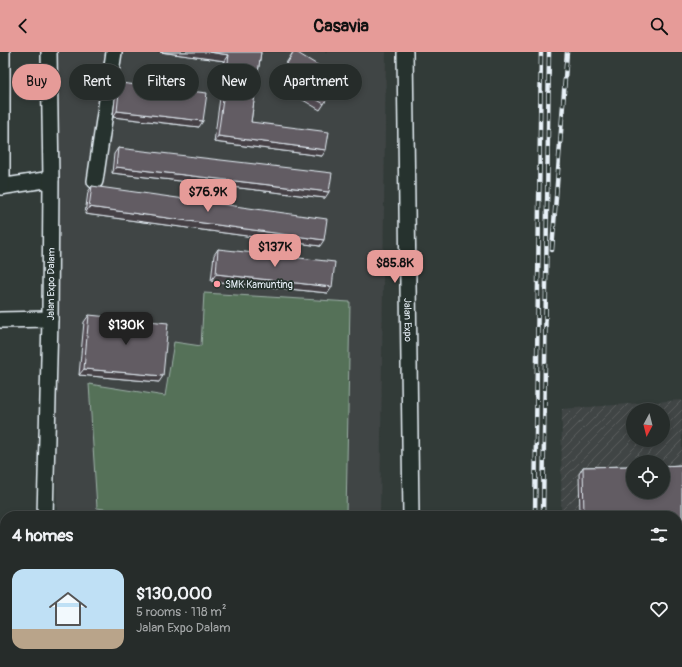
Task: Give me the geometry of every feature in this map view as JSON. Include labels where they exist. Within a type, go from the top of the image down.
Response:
[{"type":"street","points":[[2,52],[1,187],[51,179]]},
{"type":"street","name":"Jalan Expo Dalam","points":[[46,511],[51,179],[49,52]]},
{"type":"street","points":[[95,181],[114,52]]},
{"type":"street","name":"Jalan Expo","points":[[406,52],[411,511]]},
{"type":"street","points":[[0,320],[50,319]]},
{"type":"shaded area","name":"SMK Kamunting","points":[[45,52],[386,52],[380,511],[57,511],[46,100],[61,100],[61,64],[45,64]]},
{"type":"shaded area","points":[[682,400],[682,511],[561,511],[562,409],[626,404],[626,447],[670,447],[670,403],[642,403]]},
{"type":"green space","points":[[204,293],[350,302],[346,511],[118,511],[97,508],[89,384],[165,396],[174,342],[201,346]]},
{"type":"building","points":[[209,52],[261,52],[259,64],[228,64],[229,55]]},
{"type":"building","points":[[294,52],[296,52],[316,64],[287,64]]},
{"type":"building","points":[[125,84],[133,84],[133,100],[199,100],[199,92],[207,93],[203,121],[117,111],[118,100],[125,100]]},
{"type":"building","points":[[223,100],[254,100],[251,122],[329,132],[326,150],[218,136]]},
{"type":"building","points":[[317,100],[326,100],[324,104]]},
{"type":"building","points":[[118,148],[332,173],[329,192],[116,167]]},
{"type":"building","points":[[92,186],[327,219],[324,240],[89,207]]},
{"type":"building","points":[[218,249],[335,262],[332,287],[216,274]]},
{"type":"building","points":[[89,315],[168,323],[163,376],[84,369]]},
{"type":"building","points":[[682,465],[682,511],[584,511],[583,467],[626,466],[626,499],[670,499],[670,466]]},
{"type":"railway","points":[[535,511],[541,52]]},
{"type":"railway","points":[[543,511],[549,52]]},
{"type":"railway","points":[[552,250],[567,52]]},
{"type":"place","name":"SMK Kamunting","points":[[217,284]]}]
